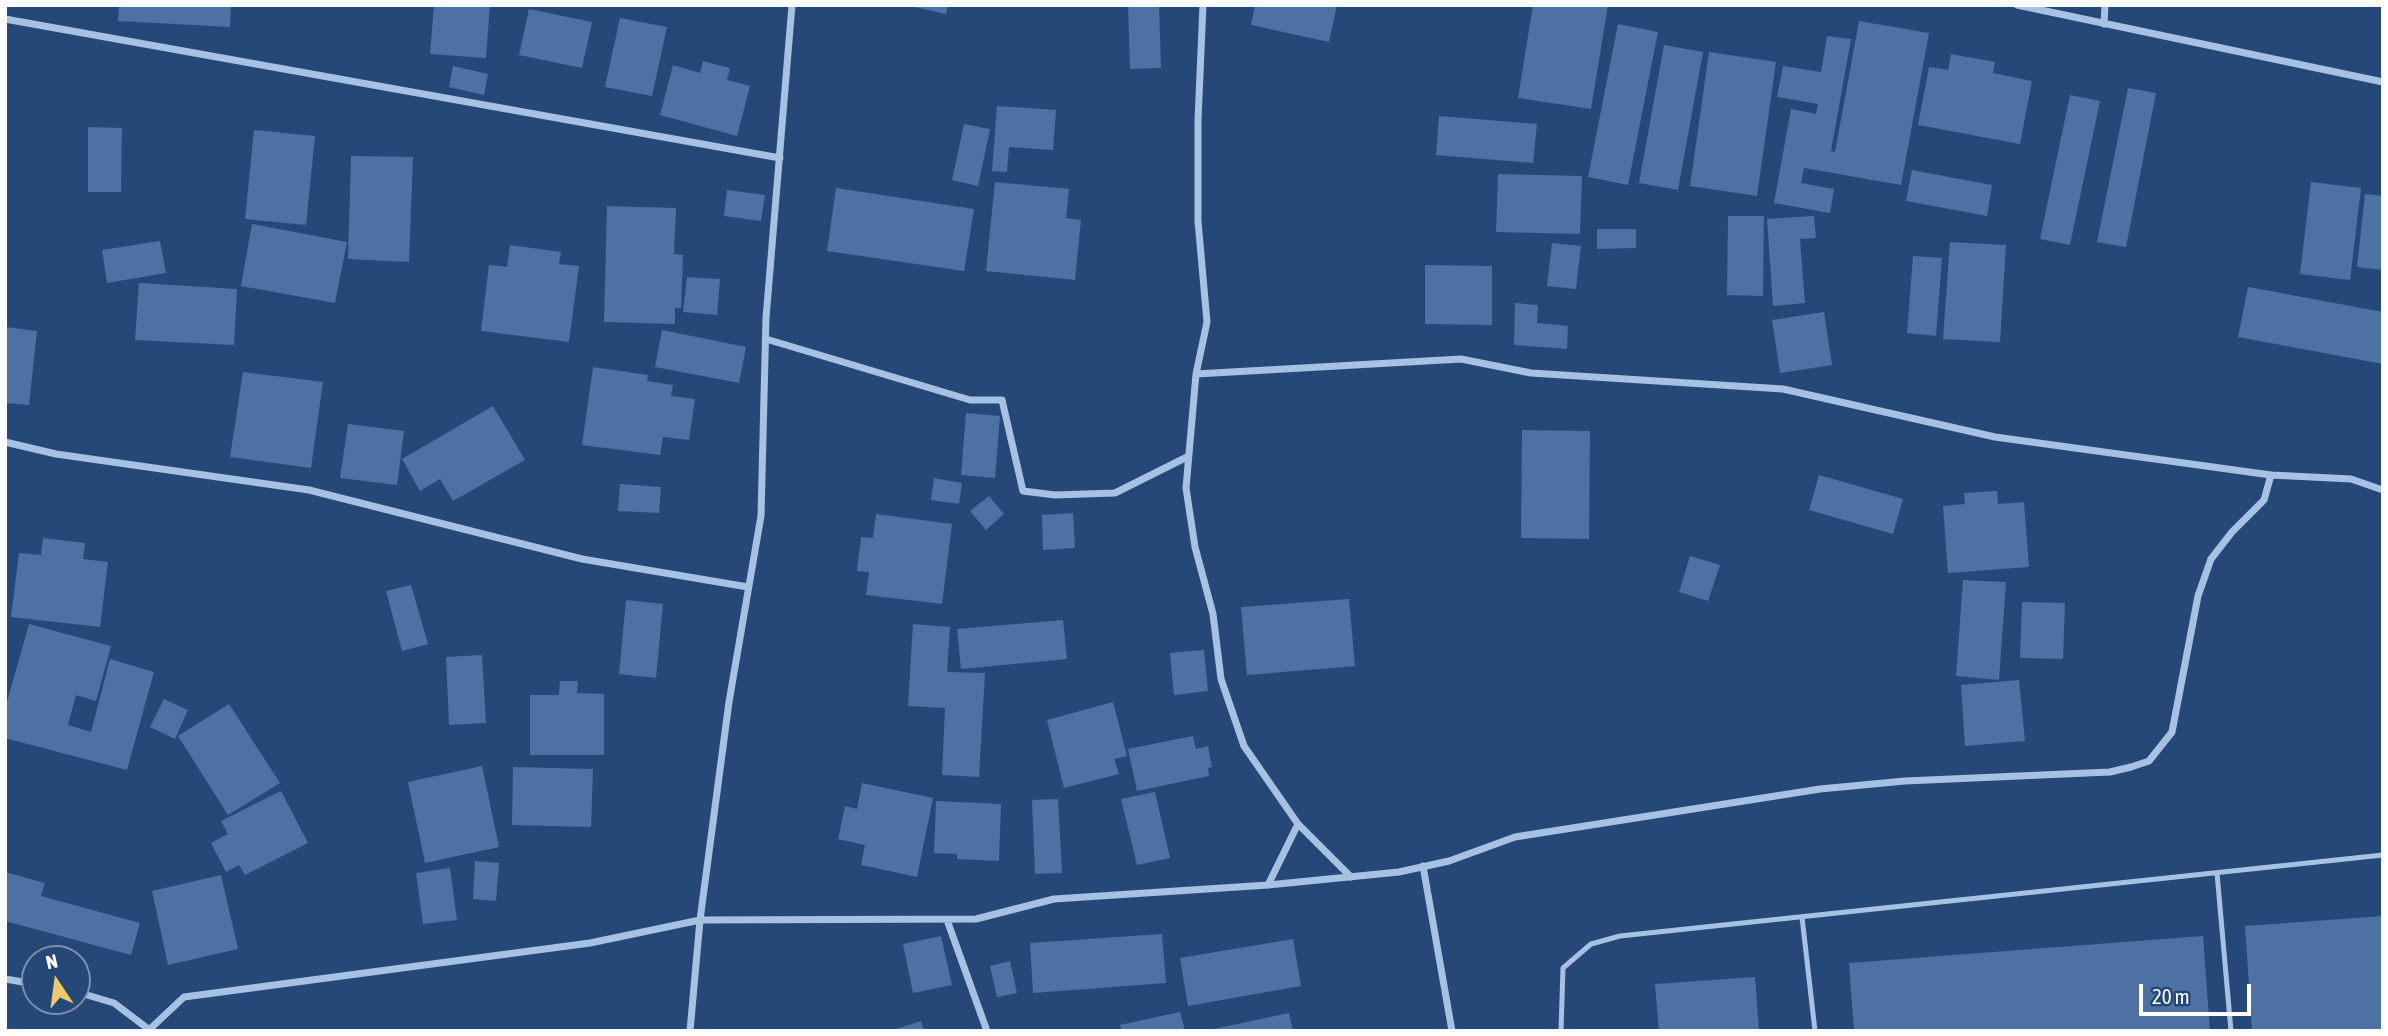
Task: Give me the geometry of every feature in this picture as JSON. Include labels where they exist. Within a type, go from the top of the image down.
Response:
[{"type":"street","points":[[690,1031],[700,920],[729,702],[761,516],[766,339],[792,5]]},
{"type":"street","points":[[1203,5],[1198,221],[1206,322],[1196,374],[1186,488],[1195,547],[1213,614],[1222,679],[1244,746],[1298,824],[1351,877]]},
{"type":"street","points":[[2017,5],[2383,82]]},
{"type":"street","points":[[2104,24],[2105,5]]},
{"type":"street","points":[[5,19],[780,158]]},
{"type":"street","points":[[766,339],[970,400],[1002,400],[1023,491],[1055,495],[1115,493],[1187,457]]},
{"type":"street","points":[[1196,374],[1461,359],[1531,373],[1783,389],[1995,438],[2271,475],[2351,479],[2383,490]]},
{"type":"street","points":[[5,442],[56,454],[309,490],[582,559],[748,587]]},
{"type":"street","points":[[91,996],[114,1003],[151,1030],[184,997],[590,943],[700,920],[976,919],[1055,899],[1268,885],[1351,877],[1423,866],[1449,861],[1515,837],[1820,789],[1905,781],[2110,772],[2149,761],[2172,732],[2197,596],[2211,559],[2232,532],[2264,500],[2271,475]]},
{"type":"street","points":[[1268,885],[1298,824]]},
{"type":"street","points":[[1423,866],[1452,1031]]},
{"type":"street","points":[[947,920],[987,1031]]},
{"type":"lane","points":[[1561,1031],[1563,968],[1591,944],[1620,936],[2383,855]]},
{"type":"lane","points":[[2217,873],[2231,1031]]},
{"type":"lane","points":[[1802,917],[1815,1031]]},
{"type":"building","points":[[119,5],[231,5],[230,27],[118,21]]},
{"type":"building","points":[[434,5],[490,5],[486,58],[430,54]]},
{"type":"building","points":[[905,5],[948,5],[946,14]]},
{"type":"building","points":[[1128,5],[1159,5],[1161,68],[1130,69]]},
{"type":"building","points":[[1255,5],[1337,5],[1329,42],[1251,25]]},
{"type":"building","points":[[1533,5],[1608,5],[1591,109],[1518,98]]},
{"type":"building","points":[[529,9],[592,22],[582,68],[519,55]]},
{"type":"building","points":[[620,18],[667,27],[652,96],[605,87]]},
{"type":"building","points":[[1859,21],[1929,33],[1901,185],[1804,168],[1801,183],[1834,189],[1830,213],[1774,203],[1791,109],[1816,114],[1818,104],[1777,97],[1783,66],[1821,72],[1827,36],[1851,39],[1831,151],[1835,152]]},
{"type":"building","points":[[1618,24],[1658,32],[1628,185],[1588,177]]},
{"type":"building","points":[[1664,45],[1703,52],[1678,190],[1639,183]]},
{"type":"building","points":[[1709,52],[1776,62],[1757,196],[1690,186]]},
{"type":"building","points":[[1951,54],[1995,62],[1993,73],[2032,81],[2020,144],[1918,125],[1929,67],[1948,70]]},
{"type":"building","points":[[703,61],[730,68],[727,80],[750,86],[737,136],[660,115],[673,65],[700,73]]},
{"type":"building","points":[[453,66],[488,74],[484,95],[449,87]]},
{"type":"building","points":[[2128,88],[2156,93],[2126,247],[2097,242]]},
{"type":"building","points":[[2070,95],[2100,101],[2070,245],[2040,239]]},
{"type":"building","points":[[997,106],[1056,110],[1053,150],[1009,147],[1007,172],[992,171]]},
{"type":"building","points":[[1439,116],[1537,124],[1533,163],[1436,155]]},
{"type":"building","points":[[964,124],[990,129],[978,186],[952,180]]},
{"type":"building","points":[[88,127],[122,128],[121,192],[88,192]]},
{"type":"building","points":[[254,130],[315,136],[306,225],[245,219]]},
{"type":"building","points":[[351,156],[413,157],[409,262],[348,259]]},
{"type":"building","points":[[1912,170],[1992,185],[1987,216],[1906,201]]},
{"type":"building","points":[[1498,174],[1582,176],[1580,234],[1496,232]]},
{"type":"building","points":[[995,182],[1069,189],[1066,218],[1081,220],[1075,280],[986,271]]},
{"type":"building","points":[[2311,182],[2361,188],[2350,280],[2300,274]]},
{"type":"building","points":[[836,188],[974,209],[964,271],[827,251]]},
{"type":"building","points":[[727,190],[765,195],[761,221],[724,216]]},
{"type":"building","points":[[2365,194],[2383,196],[2383,270],[2357,267]]},
{"type":"building","points":[[607,206],[676,208],[674,254],[683,255],[681,308],[675,308],[675,324],[604,322]]},
{"type":"building","points":[[1728,216],[1764,216],[1763,296],[1727,295]]},
{"type":"building","points":[[1814,216],[1816,238],[1800,239],[1805,303],[1773,306],[1767,219]]},
{"type":"building","points":[[252,224],[347,242],[335,303],[241,286]]},
{"type":"building","points":[[1597,229],[1636,229],[1636,248],[1597,249]]},
{"type":"building","points":[[160,241],[166,273],[107,283],[102,250]]},
{"type":"building","points":[[1950,242],[2006,245],[2000,342],[1943,339]]},
{"type":"building","points":[[1552,243],[1581,246],[1576,289],[1547,286]]},
{"type":"building","points":[[510,245],[561,252],[559,264],[579,266],[569,342],[481,331],[489,265],[507,267]]},
{"type":"building","points":[[1913,256],[1942,258],[1936,336],[1907,333]]},
{"type":"building","points":[[1425,265],[1492,266],[1492,325],[1425,324]]},
{"type":"building","points":[[687,277],[720,279],[717,315],[683,312]]},
{"type":"building","points":[[139,283],[237,289],[234,345],[135,340]]},
{"type":"building","points":[[2248,287],[2383,312],[2383,364],[2238,337]]},
{"type":"building","points":[[1515,303],[1538,305],[1537,323],[1568,326],[1567,349],[1514,345]]},
{"type":"building","points":[[1824,312],[1832,365],[1780,373],[1772,320]]},
{"type":"building","points":[[5,327],[37,331],[29,405],[5,403]]},
{"type":"building","points":[[662,330],[746,347],[739,383],[655,367]]},
{"type":"building","points":[[593,367],[648,375],[647,381],[673,385],[671,396],[695,399],[689,440],[663,437],[660,455],[582,445]]},
{"type":"building","points":[[243,372],[323,382],[311,468],[230,457]]},
{"type":"building","points":[[493,406],[525,460],[453,501],[440,479],[420,491],[402,459]]},
{"type":"building","points":[[966,413],[1000,416],[995,478],[961,475]]},
{"type":"building","points":[[348,424],[404,431],[397,485],[340,478]]},
{"type":"building","points":[[1522,430],[1590,431],[1589,539],[1521,538]]},
{"type":"building","points":[[1819,475],[1903,499],[1893,534],[1809,510]]},
{"type":"building","points":[[934,478],[962,483],[959,504],[931,500]]},
{"type":"building","points":[[620,484],[661,487],[659,513],[618,511]]},
{"type":"building","points":[[1997,491],[1998,504],[2024,502],[2029,567],[1948,573],[1943,506],[1965,504],[1964,493]]},
{"type":"building","points":[[989,496],[1004,514],[986,530],[970,511]]},
{"type":"building","points":[[1073,513],[1075,548],[1043,550],[1042,515]]},
{"type":"building","points":[[876,514],[952,524],[942,604],[866,595],[869,572],[857,571],[861,537],[873,538]]},
{"type":"building","points":[[43,538],[85,543],[83,559],[108,562],[100,627],[11,617],[19,553],[41,555]]},
{"type":"building","points":[[1690,556],[1720,565],[1708,601],[1679,592]]},
{"type":"building","points":[[1963,580],[2006,582],[1999,680],[1956,676]]},
{"type":"building","points":[[411,585],[428,644],[402,651],[386,591]]},
{"type":"building","points":[[1349,599],[1355,666],[1247,675],[1241,607]]},
{"type":"building","points":[[626,600],[663,604],[656,678],[619,674]]},
{"type":"building","points":[[2022,602],[2065,603],[2063,659],[2020,658]]},
{"type":"building","points":[[1063,620],[1067,659],[961,669],[957,629]]},
{"type":"building","points":[[29,624],[111,646],[96,701],[76,695],[68,725],[91,732],[110,659],[154,672],[127,770],[5,738],[5,709]]},
{"type":"building","points":[[913,624],[950,627],[947,672],[985,673],[979,777],[942,775],[945,708],[908,706]]},
{"type":"building","points":[[1204,650],[1208,691],[1174,695],[1170,653]]},
{"type":"building","points":[[482,655],[486,723],[449,725],[446,657]]},
{"type":"building","points":[[2019,680],[2025,741],[1965,746],[1961,685]]},
{"type":"building","points":[[560,681],[578,681],[577,693],[604,694],[604,755],[530,755],[530,695],[559,695]]},
{"type":"building","points":[[164,699],[188,710],[175,739],[150,727]]},
{"type":"building","points":[[1113,702],[1127,756],[1114,759],[1119,774],[1064,788],[1047,720]]},
{"type":"building","points":[[229,704],[280,783],[228,815],[178,736]]},
{"type":"building","points":[[1193,736],[1196,749],[1208,746],[1212,767],[1208,768],[1209,776],[1137,791],[1128,749]]},
{"type":"building","points":[[482,766],[499,847],[425,863],[408,782]]},
{"type":"building","points":[[513,767],[593,769],[591,827],[512,825]]},
{"type":"building","points":[[862,783],[933,798],[917,877],[861,865],[865,845],[838,839],[845,806],[857,809]]},
{"type":"building","points":[[281,791],[308,843],[245,875],[239,865],[226,872],[211,843],[228,834],[221,821]]},
{"type":"building","points":[[1155,792],[1170,858],[1137,865],[1121,799]]},
{"type":"building","points":[[1058,799],[1062,873],[1035,874],[1032,800]]},
{"type":"building","points":[[936,801],[1001,804],[999,861],[957,859],[957,854],[934,853]]},
{"type":"building","points":[[475,861],[499,863],[496,901],[473,899]]},
{"type":"building","points":[[450,868],[457,920],[423,924],[416,873]]},
{"type":"building","points":[[5,872],[45,883],[41,896],[140,923],[131,955],[5,921]]},
{"type":"building","points":[[221,875],[238,949],[168,965],[152,891]]},
{"type":"building","points":[[2383,916],[2383,1031],[2252,1031],[2245,926]]},
{"type":"building","points":[[1162,934],[1166,983],[1033,993],[1030,943]]},
{"type":"building","points":[[941,936],[952,985],[913,993],[903,944]]},
{"type":"building","points":[[2203,936],[2210,1031],[1854,1031],[1849,963]]},
{"type":"building","points":[[1293,939],[1301,986],[1188,1006],[1180,958]]},
{"type":"building","points":[[1010,961],[1017,993],[997,997],[990,966]]},
{"type":"building","points":[[1755,977],[1759,1031],[1659,1031],[1655,984]]},
{"type":"building","points":[[1180,1012],[1185,1031],[1122,1031],[1120,1025]]},
{"type":"building","points":[[1289,1013],[1293,1031],[1209,1031],[1209,1030]]},
{"type":"building","points":[[921,1021],[924,1031],[893,1031],[893,1030]]}]
